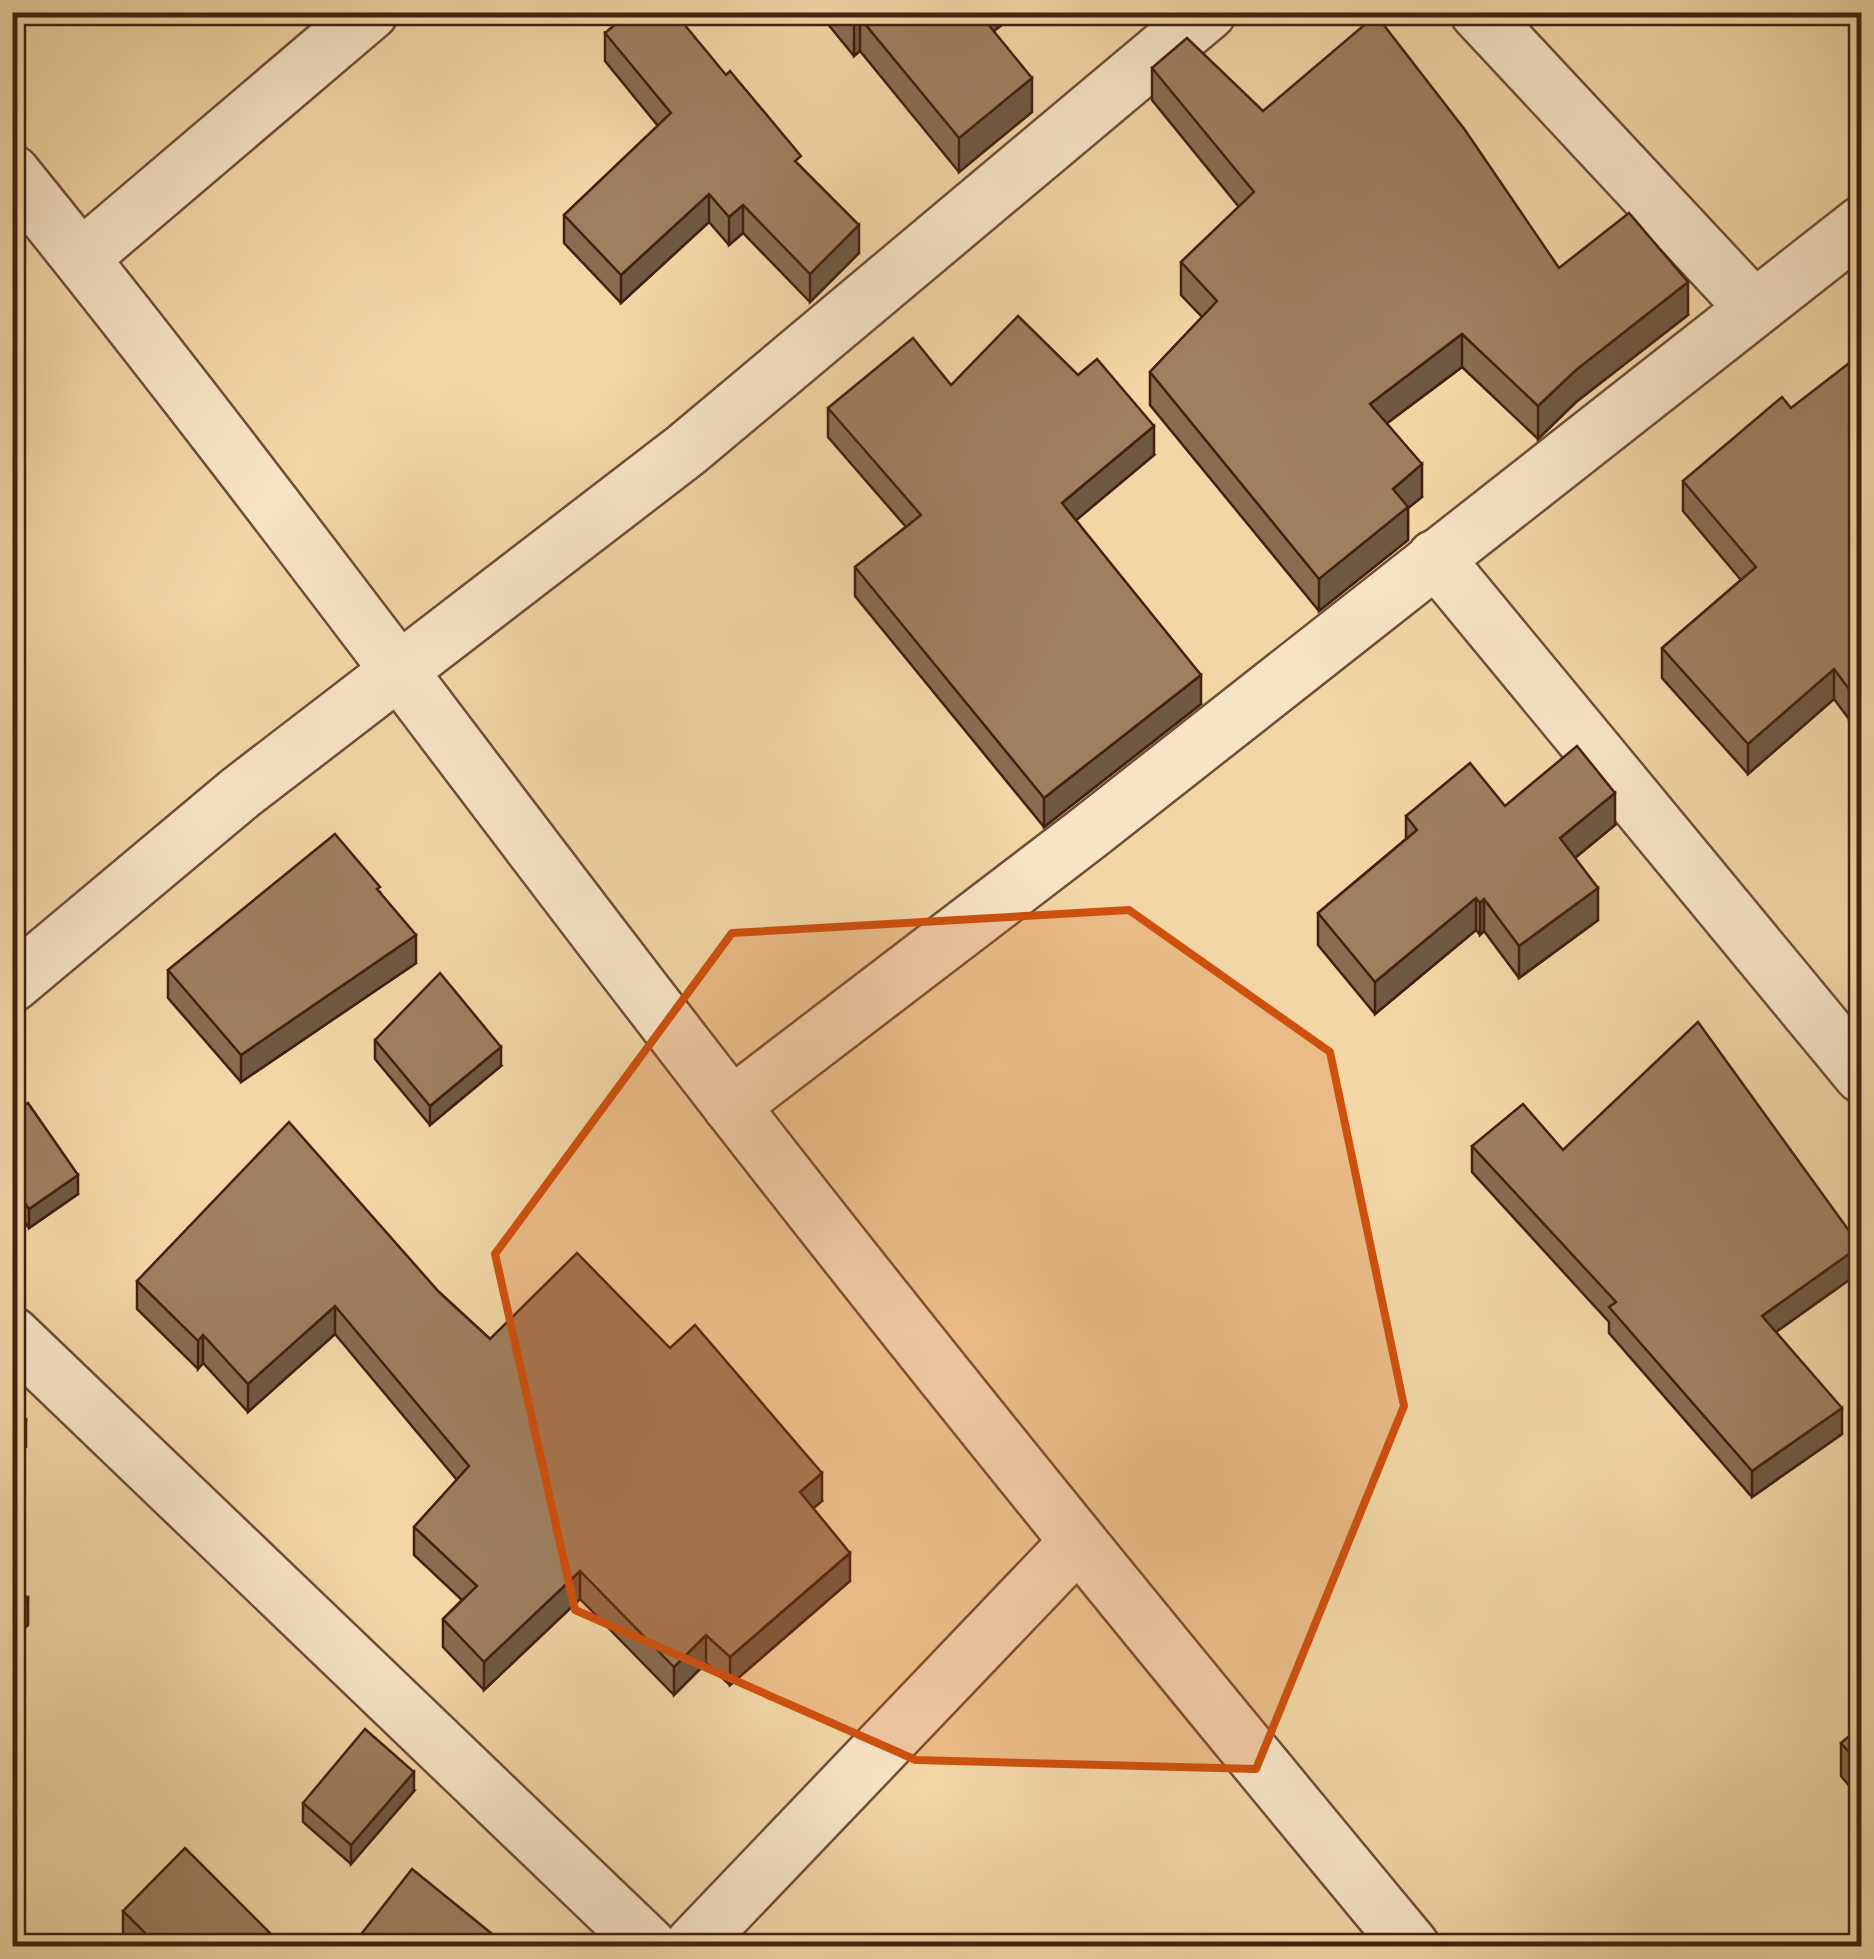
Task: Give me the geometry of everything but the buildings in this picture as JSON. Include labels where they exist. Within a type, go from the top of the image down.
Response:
[{"type":"street","points":[[81,258],[370,12]]},
{"type":"street","points":[[12,984],[240,793],[686,450],[1208,12]]},
{"type":"street","points":[[1478,12],[1754,308]]},
{"type":"street","points":[[12,173],[400,670],[731,1106],[1077,1543],[1411,1946]]},
{"type":"street","points":[[731,1106],[1088,833],[1862,224]]},
{"type":"street","points":[[1435,558],[1862,1076]]},
{"type":"street","points":[[12,1336],[649,1946]]},
{"type":"street","points":[[692,1946],[1077,1543]]},
{"type":"highlighted area","points":[[1129,910],[1330,1052],[1404,1406],[1256,1769],[916,1760],[575,1610],[495,1254],[732,933]]}]
